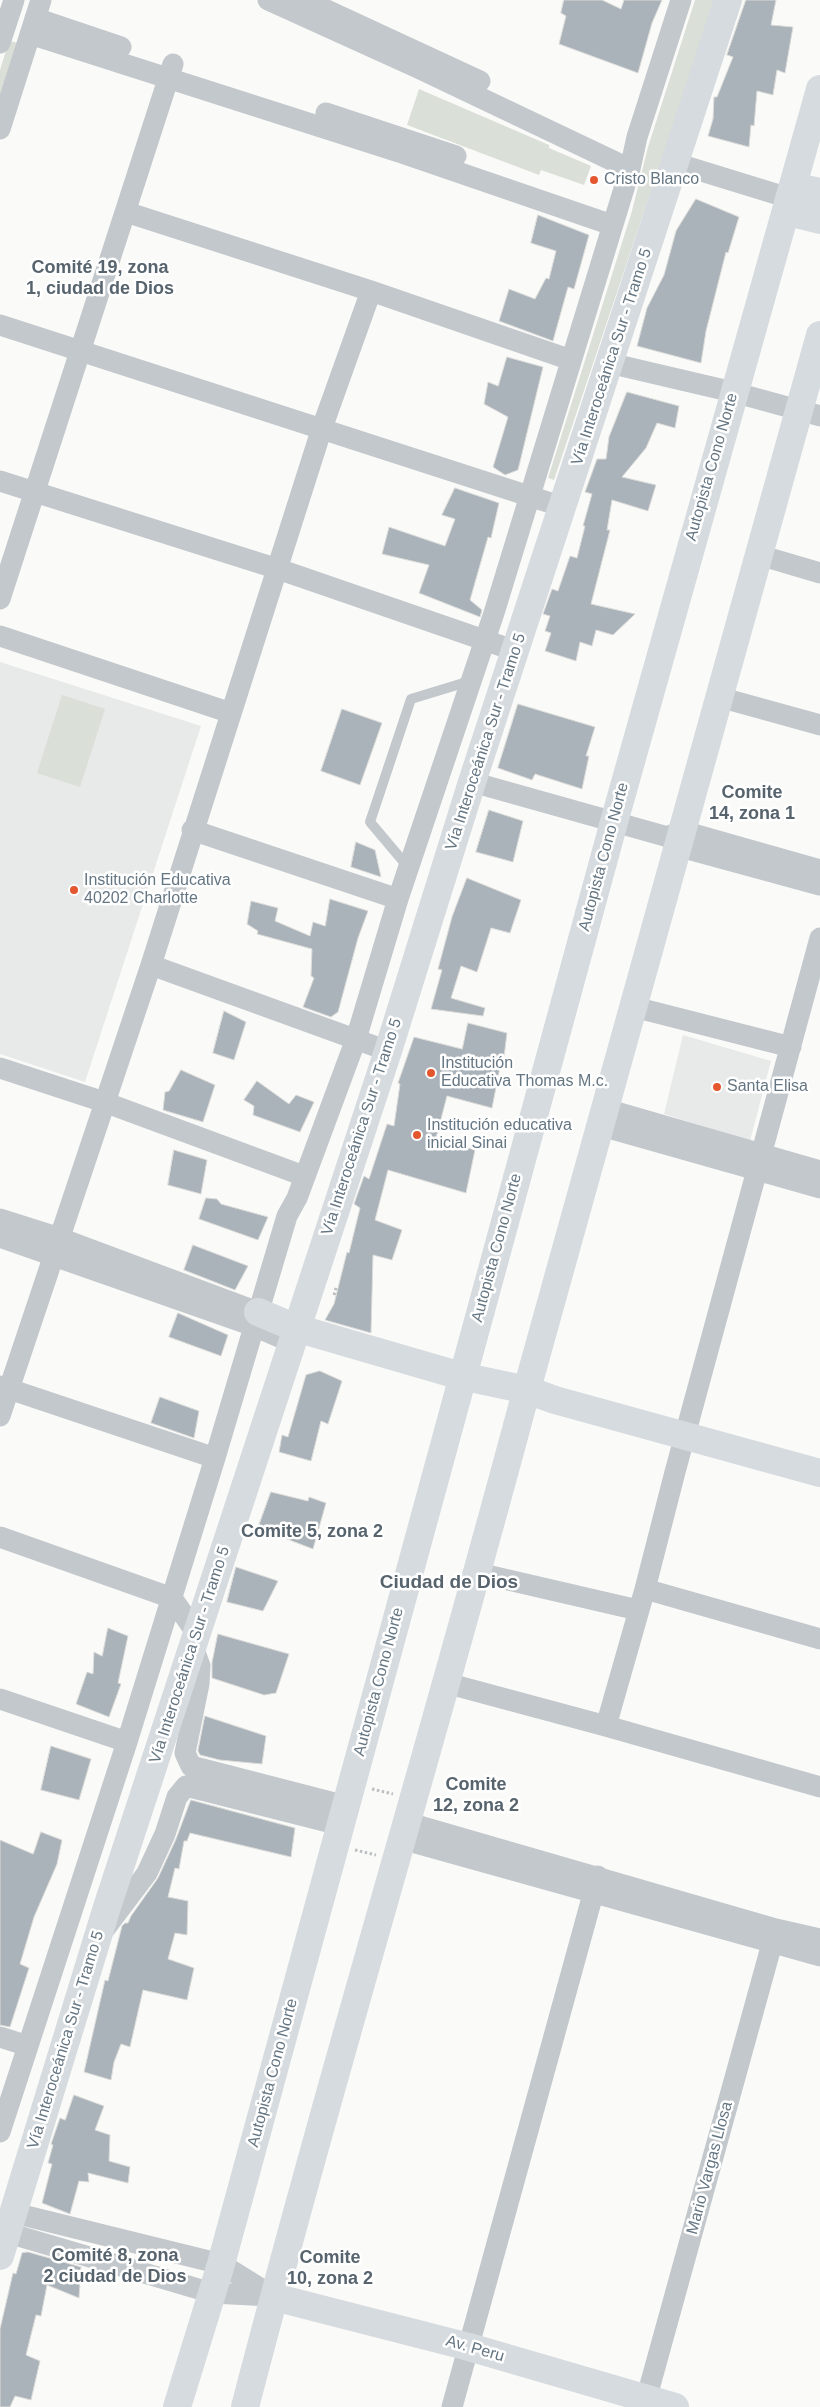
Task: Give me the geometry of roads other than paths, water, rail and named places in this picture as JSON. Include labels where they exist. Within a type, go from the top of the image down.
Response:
[{"type":"main road","name":"Vía Interoceánica Sur - Tramo 5","points":[[7,2234],[97,1940],[293,1335],[388,1051],[472,782],[728,0]]},
{"type":"main road","name":"Autopista Cono Norte","points":[[177,2407],[221,2264],[459,1384],[733,392],[820,89]]},
{"type":"main road","points":[[820,192],[806,189],[789,198],[800,215],[820,220]]},
{"type":"main road","points":[[245,2407],[274,2297],[404,1830],[478,1573],[634,1007],[676,838],[719,697],[758,555],[809,413],[820,335]]},
{"type":"main road","points":[[256,1319],[293,1335],[459,1384],[525,1399],[555,1400],[820,1489]]},
{"type":"main road","points":[[683,1443],[820,1473]]},
{"type":"main road","name":"Av. Peru","points":[[274,2297],[469,2347],[646,2403],[676,2407]]},
{"type":"street","points":[[268,0],[631,162]]},
{"type":"street","points":[[305,0],[417,50],[631,162]]},
{"type":"street","points":[[0,2132],[172,1598],[286,1216],[297,1198],[356,1039],[398,899],[485,639],[681,0]]},
{"type":"street","points":[[0,43],[10,1]]},
{"type":"street","points":[[0,129],[36,17],[171,71],[405,138],[614,220]]},
{"type":"street","points":[[0,599],[171,71]]},
{"type":"street","points":[[674,163],[789,198]]},
{"type":"street","points":[[126,212],[371,291],[571,360]]},
{"type":"street","points":[[0,1416],[5,1387],[57,1246],[151,965],[192,830],[278,570],[322,428],[371,291]]},
{"type":"street","points":[[0,325],[562,507]]},
{"type":"street","points":[[610,363],[733,392],[809,413]]},
{"type":"street","points":[[0,481],[278,570],[516,651]]},
{"type":"street","points":[[758,555],[820,573]]},
{"type":"street","points":[[0,636],[231,713]]},
{"type":"street","points":[[719,697],[820,725]]},
{"type":"street","points":[[472,782],[676,838],[820,870]]},
{"type":"street","points":[[192,830],[398,899]]},
{"type":"street","points":[[676,838],[820,885]]},
{"type":"street","points":[[606,1726],[645,1589],[758,1162],[820,938]]},
{"type":"street","points":[[151,965],[388,1051]]},
{"type":"street","points":[[634,1007],[791,1047]]},
{"type":"street","points":[[0,1068],[104,1102],[304,1176]]},
{"type":"street","points":[[603,1118],[758,1162],[820,1188]]},
{"type":"street","points":[[758,1162],[820,1171]]},
{"type":"street","points":[[0,1219],[57,1246],[256,1319]]},
{"type":"street","points":[[0,1237],[57,1246]]},
{"type":"street","points":[[5,1387],[215,1458]]},
{"type":"street","points":[[0,1537],[172,1598],[195,1641],[200,1666],[199,1684],[184,1753],[191,1766],[343,1815]]},
{"type":"street","points":[[478,1573],[638,1610]]},
{"type":"street","points":[[645,1589],[820,1639]]},
{"type":"street","points":[[446,1684],[606,1726],[820,1787]]},
{"type":"street","points":[[0,1699],[127,1742]]},
{"type":"street","points":[[97,1940],[147,1873],[165,1834],[177,1798],[186,1786],[343,1815]]},
{"type":"street","points":[[404,1830],[774,1936],[820,1956]]},
{"type":"street","points":[[452,2407],[596,1884]]},
{"type":"street","points":[[774,1936],[820,1940]]},
{"type":"street","name":"Mario Vargas Llosa","points":[[646,2403],[774,1936]]},
{"type":"street","points":[[0,2037],[28,2046]]},
{"type":"street","points":[[7,2234],[221,2264],[274,2297]]},
{"type":"street","points":[[7,2234],[212,2293],[274,2297]]},
{"type":"lane","points":[[408,868],[370,822],[412,699],[471,681]]},
{"type":"place","name":"Cristo Blanco","points":[[594,180]]},
{"type":"place","name":"Institución Educativa 40202 Charlotte","points":[[74,890]]},
{"type":"place","name":"Institución Educativa Thomas M.c.","points":[[431,1073]]},
{"type":"place","name":"Santa Elisa","points":[[717,1087]]},
{"type":"place","name":"Institución educativa inicial Sinai","points":[[417,1135]]},
{"type":"district","name":"Comité 19, zona 1, ciudad de Dios","points":[[100,278]]},
{"type":"district","name":"Comite 14, zona 1","points":[[752,803]]},
{"type":"district","name":"Comite 5, zona 2","points":[[312,1532]]},
{"type":"district","name":"Ciudad de Dios","points":[[449,1583]]},
{"type":"district","name":"Comite 12, zona 2","points":[[476,1795]]},
{"type":"district","name":"Comité 8, zona 2 ciudad de Dios","points":[[115,2266]]},
{"type":"district","name":"Comite 10, zona 2","points":[[330,2268]]}]
